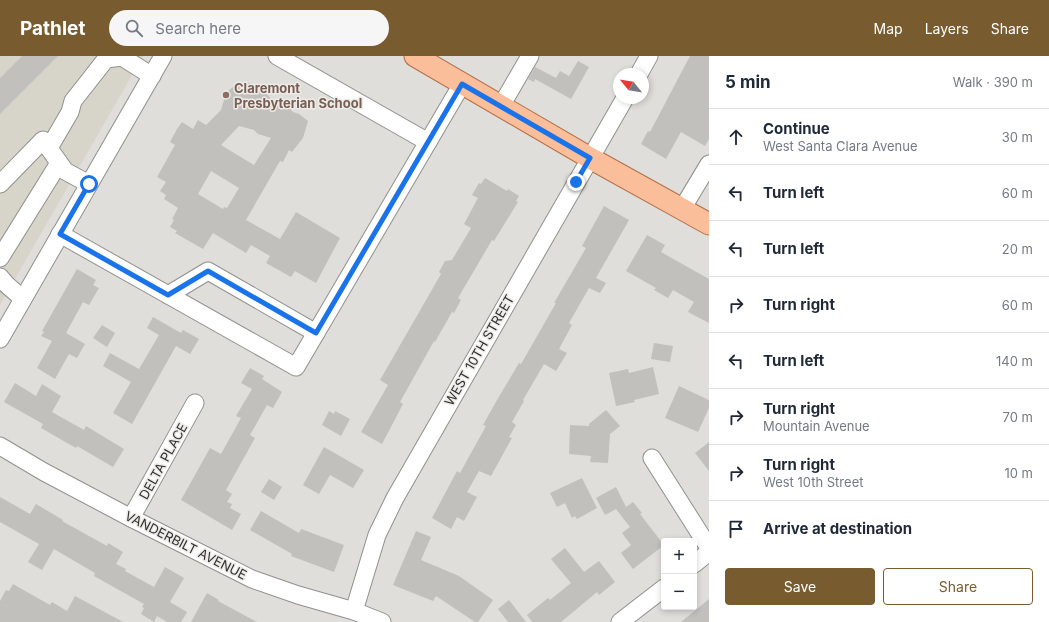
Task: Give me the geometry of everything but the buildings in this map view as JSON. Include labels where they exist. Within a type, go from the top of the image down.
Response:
[{"type":"main road","points":[[415,56],[590,158],[709,224]]},
{"type":"street","points":[[0,339],[163,56]]},
{"type":"street","points":[[277,56],[428,142]]},
{"type":"street","points":[[501,106],[530,56]]},
{"type":"street","points":[[642,68],[649,56]]},
{"type":"street","points":[[49,148],[70,112],[73,101],[106,59],[122,57],[152,76]]},
{"type":"street","points":[[60,234],[296,368],[462,84]]},
{"type":"street","name":"WEST 10TH STREET","points":[[354,611],[377,535],[395,498],[622,104]]},
{"type":"street","points":[[0,184],[43,140],[65,171],[89,184]]},
{"type":"street","points":[[0,258],[59,163]]},
{"type":"street","points":[[682,209],[709,164]]},
{"type":"street","points":[[168,295],[208,271],[316,333]]},
{"type":"street","points":[[0,277],[23,299]]},
{"type":"street","name":"DELTA PLACE","points":[[131,518],[195,403]]},
{"type":"street","name":"VANDERBILT AVENUE","points":[[0,446],[44,472],[131,518],[252,579],[298,595],[354,611],[382,622]]},
{"type":"street","points":[[652,458],[709,548]]},
{"type":"street","points":[[697,562],[709,552]]},
{"type":"street","points":[[620,622],[661,590]]},
{"type":"shaded area","points":[[0,56],[143,56],[0,305]]},
{"type":"place","name":"Claremont Presbyterian School","points":[[226,95]]},
{"type":"route","points":[[89,184],[60,234],[168,295],[208,271],[316,333],[462,84],[590,158],[576,182]]}]
